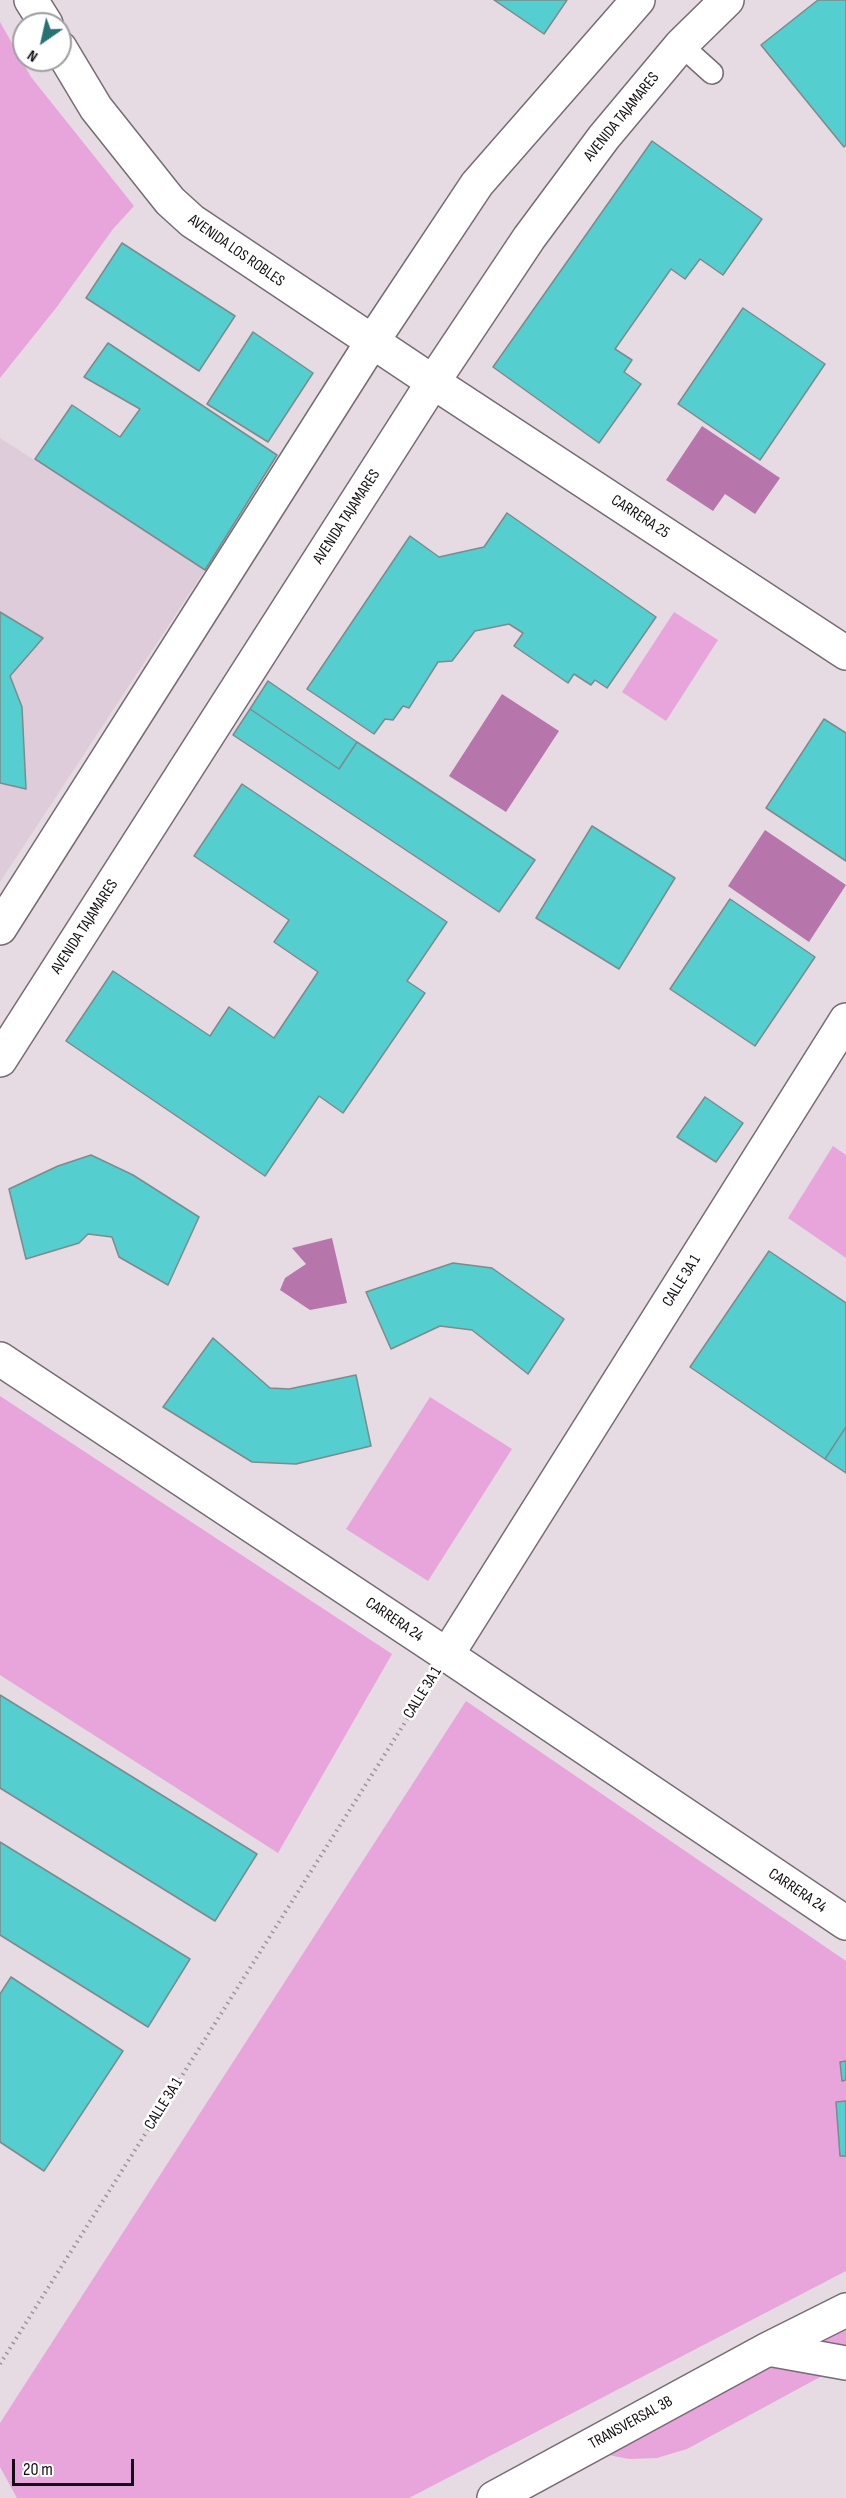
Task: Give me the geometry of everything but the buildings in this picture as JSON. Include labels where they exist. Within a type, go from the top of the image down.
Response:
[{"type":"street","points":[[0,928],[372,342],[477,184],[638,0]]},
{"type":"street","name":"AVENIDA TAJAMARES","points":[[0,1060],[433,382],[536,229],[604,137],[681,45],[727,0]]},
{"type":"street","name":"AVENIDA LOS ROBLES","points":[[72,68],[96,108],[170,201],[217,240],[433,382]]},
{"type":"street","name":"CARRERA 25","points":[[433,382],[846,653]]},
{"type":"street","name":"CALLE 3A 1","points":[[447,1655],[846,1020]]},
{"type":"street","name":"CARRERA 24","points":[[0,1359],[846,1923]]},
{"type":"street","name":"TRANSVERSAL 3B","points":[[494,2498],[768,2349],[846,2310]]},
{"type":"street","points":[[768,2349],[846,2363]]},
{"type":"lane","points":[[681,45],[711,73]]},
{"type":"path","name":"CALLE 3A 1","points":[[0,2364],[447,1655]]},
{"type":"shaded area","points":[[0,22],[12,43],[12,72],[28,72],[134,206],[113,229],[56,308],[0,378]]},
{"type":"shaded area","points":[[702,426],[780,478],[755,514],[725,494],[713,511],[666,480]]},
{"type":"shaded area","points":[[0,438],[205,570],[0,882]]},
{"type":"shaded area","points":[[674,612],[718,640],[666,721],[622,692]]},
{"type":"shaded area","points":[[502,694],[559,731],[506,812],[449,776]]},
{"type":"shaded area","points":[[765,830],[846,885],[809,942],[728,886]]},
{"type":"shaded area","points":[[833,1146],[846,1155],[846,1258],[788,1218]]},
{"type":"shaded area","points":[[332,1238],[347,1303],[310,1310],[280,1290],[285,1278],[306,1264],[292,1248]]},
{"type":"shaded area","points":[[0,1396],[392,1654],[278,1853],[0,1675]]},
{"type":"shaded area","points":[[430,1397],[512,1449],[428,1581],[346,1529]]},
{"type":"shaded area","points":[[466,1701],[846,1961],[846,2271],[409,2498],[17,2498],[0,2467],[0,2423]]},
{"type":"shaded area","points":[[846,2329],[846,2363],[687,2449],[657,2458],[629,2459],[609,2455],[621,2444]]}]
